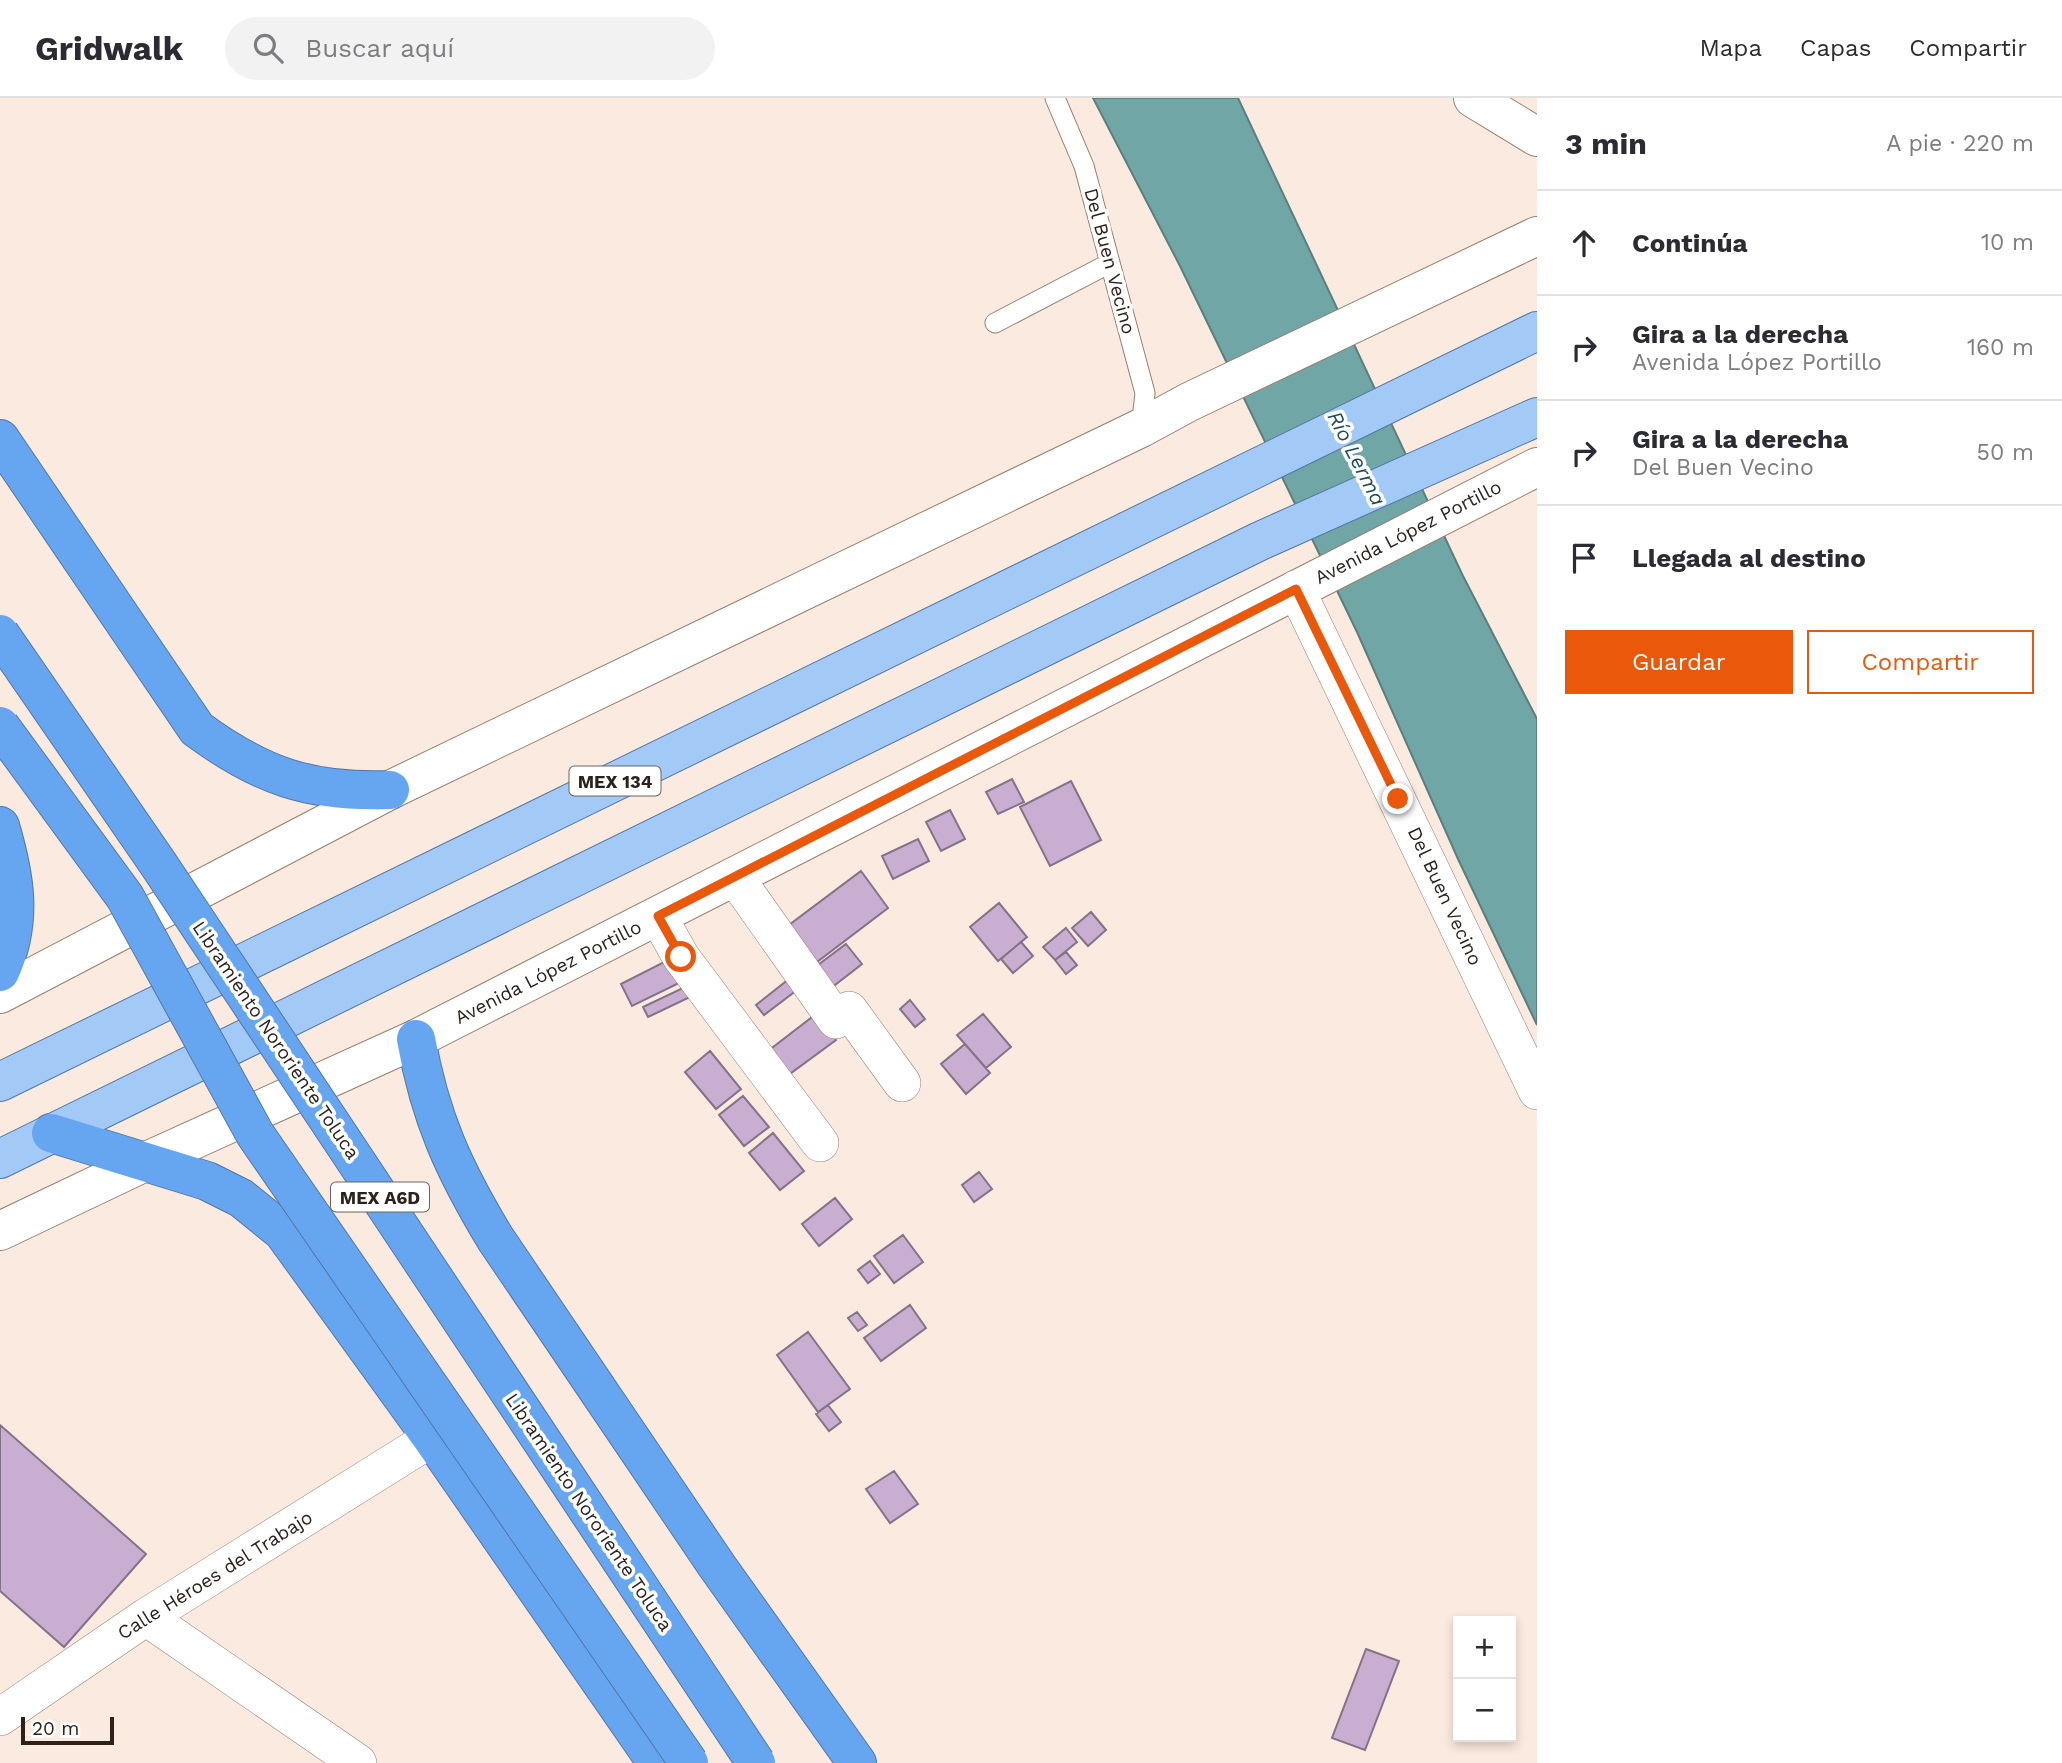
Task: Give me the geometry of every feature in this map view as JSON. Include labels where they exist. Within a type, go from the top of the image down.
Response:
[{"type":"highway","points":[[0,439],[197,729],[225,750],[255,767],[288,780],[321,788],[390,790]]},
{"type":"highway","name":"Libramiento Nororiente Toluca","points":[[0,634],[159,865],[756,1763]]},
{"type":"highway","name":"MEX A6D","points":[[0,726],[125,897],[255,1134],[689,1763]]},
{"type":"highway","points":[[0,826],[10,860],[16,899],[7,956],[0,972]]},
{"type":"highway","points":[[416,1040],[436,1120],[447,1151],[474,1203],[709,1554],[857,1763]]},
{"type":"highway","points":[[51,1133],[208,1181],[242,1198],[283,1232],[432,1438],[657,1763]]},
{"type":"main road","name":"MEX 134","points":[[0,1082],[1537,331]]},
{"type":"main road","points":[[0,1158],[1260,541],[1537,417]]},
{"type":"street","points":[[1473,98],[1537,137]]},
{"type":"street","points":[[0,993],[390,790],[1537,236]]},
{"type":"street","name":"Avenida López Portillo","points":[[0,1231],[147,1161],[416,1040],[1537,467]]},
{"type":"street","name":"Del Buen Vecino","points":[[1296,589],[1537,1091]]},
{"type":"street","points":[[735,877],[835,1020],[849,1010],[902,1083]]},
{"type":"street","points":[[658,916],[681,957],[820,1143]]},
{"type":"street","name":"Calle Héroes del Trabajo","points":[[0,1717],[146,1617],[432,1438]]},
{"type":"street","points":[[146,1617],[358,1763]]},
{"type":"lane","name":"Del Buen Vecino","points":[[1055,98],[1084,166],[1145,393],[1141,428]]},
{"type":"lane","points":[[995,323],[1110,263]]},
{"type":"water","name":"Río Lerma","points":[[1093,98],[1238,98],[1463,576],[1537,719],[1537,1025],[1458,859],[1357,632],[1180,266]]},
{"type":"building","points":[[1012,779],[1024,802],[998,814],[986,792]]},
{"type":"building","points":[[1071,781],[1101,840],[1050,866],[1020,807]]},
{"type":"building","points":[[950,810],[965,839],[941,851],[926,822]]},
{"type":"building","points":[[918,839],[929,861],[893,879],[882,856]]},
{"type":"building","points":[[861,871],[888,908],[813,965],[785,928]]},
{"type":"building","points":[[999,903],[1027,937],[998,961],[970,927]]},
{"type":"building","points":[[1091,912],[1106,930],[1088,946],[1072,928]]},
{"type":"building","points":[[1066,928],[1077,942],[1055,960],[1043,947]]},
{"type":"building","points":[[1021,942],[1033,956],[1013,973],[1001,959]]},
{"type":"building","points":[[846,944],[862,964],[822,995],[806,974]]},
{"type":"building","points":[[1066,952],[1077,965],[1066,974],[1055,960]]},
{"type":"building","points":[[668,960],[679,983],[632,1006],[621,984]]},
{"type":"building","points":[[789,979],[797,990],[764,1015],[756,1005]]},
{"type":"building","points":[[685,987],[690,997],[648,1017],[643,1007]]},
{"type":"building","points":[[910,1000],[925,1019],[915,1027],[900,1009]]},
{"type":"building","points":[[816,1014],[836,1040],[787,1076],[768,1051]]},
{"type":"building","points":[[983,1014],[1011,1047],[986,1068],[957,1035]]},
{"type":"building","points":[[965,1044],[990,1073],[966,1094],[941,1064]]},
{"type":"building","points":[[710,1051],[741,1089],[716,1109],[685,1072]]},
{"type":"building","points":[[743,1096],[769,1127],[744,1146],[719,1115]]},
{"type":"building","points":[[773,1133],[804,1171],[780,1190],[749,1153]]},
{"type":"building","points":[[979,1172],[992,1189],[974,1202],[962,1185]]},
{"type":"building","points":[[835,1198],[852,1219],[819,1246],[802,1224]]},
{"type":"building","points":[[903,1235],[923,1262],[894,1283],[874,1256]]},
{"type":"building","points":[[870,1261],[880,1274],[868,1283],[858,1270]]},
{"type":"building","points":[[910,1305],[926,1328],[881,1361],[864,1338]]},
{"type":"building","points":[[857,1312],[867,1325],[858,1331],[848,1318]]},
{"type":"building","points":[[808,1332],[850,1389],[818,1412],[777,1355]]},
{"type":"building","points":[[828,1405],[841,1422],[829,1431],[816,1414]]},
{"type":"building","points":[[0,1425],[146,1554],[64,1647],[0,1591]]},
{"type":"building","points":[[894,1471],[918,1504],[890,1523],[866,1489]]},
{"type":"building","points":[[1366,1649],[1399,1661],[1365,1750],[1332,1738]]},
{"type":"route","points":[[681,957],[658,916],[1296,589],[1398,799]]}]
